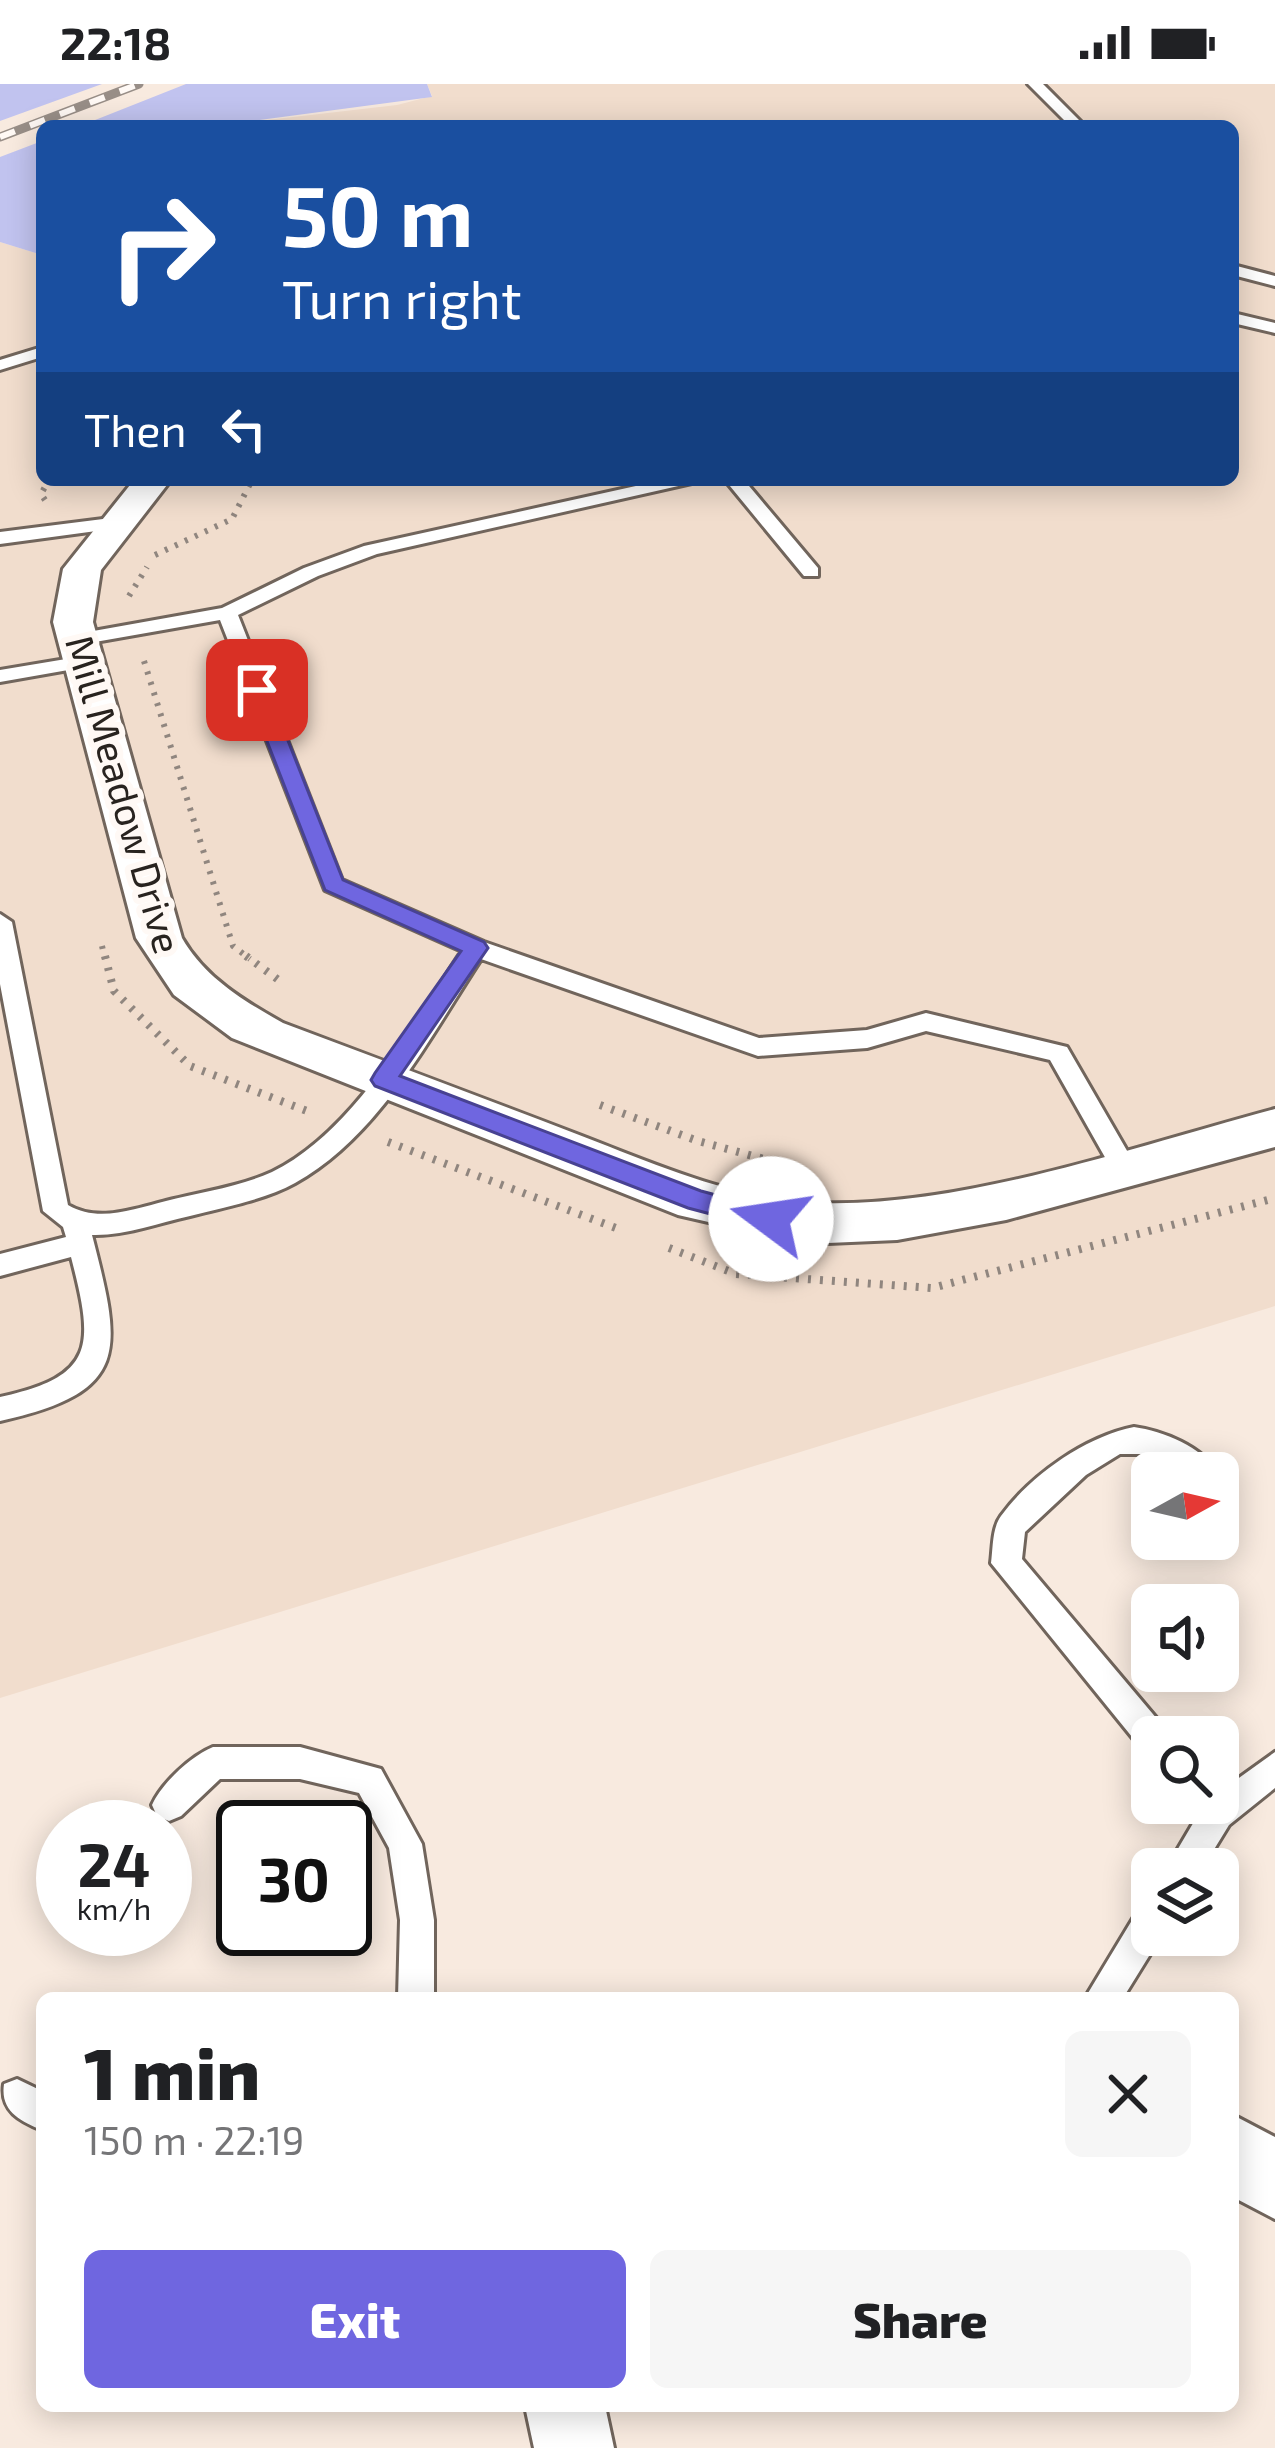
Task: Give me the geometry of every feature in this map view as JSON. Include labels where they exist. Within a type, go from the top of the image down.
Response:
[{"type":"street","name":"Mill Meadow Drive","points":[[145,486],[82,569],[73,622],[159,938],[173,967],[229,1015],[266,1035],[697,1201],[771,1219],[839,1225],[980,1205],[1275,1128]]},
{"type":"street","points":[[1239,2156],[1275,2182]]},
{"type":"street","points":[[567,2412],[574,2448]]},
{"type":"lane","points":[[1035,85],[1046,84]]},
{"type":"lane","points":[[1035,85],[1072,120]]},
{"type":"lane","points":[[1239,271],[1275,280]]},
{"type":"lane","points":[[1239,319],[1275,328]]},
{"type":"lane","points":[[0,364],[36,354]]},
{"type":"lane","points":[[0,676],[227,613],[311,572],[371,550],[660,486]]},
{"type":"lane","points":[[739,486],[811,572]]},
{"type":"lane","points":[[0,538],[119,523]]},
{"type":"lane","points":[[227,613],[333,884],[476,948],[758,1047],[866,1040],[926,1022],[1058,1053],[1124,1168]]},
{"type":"lane","points":[[0,922],[56,1211],[78,1235],[100,1344],[84,1377],[61,1394],[0,1409]]},
{"type":"lane","points":[[0,1265],[112,1224],[287,1177],[345,1126],[384,1080],[476,948]]},
{"type":"lane","points":[[1134,1716],[1006,1563],[1011,1526],[1093,1452],[1123,1440],[1150,1441],[1168,1452]]},
{"type":"lane","points":[[174,1800],[213,1763],[300,1763],[369,1780],[404,1844],[417,1920],[416,1992]]},
{"type":"lane","points":[[1239,1791],[1275,1768]]},
{"type":"lane","points":[[1107,1992],[1131,1953]]},
{"type":"path","points":[[46,486],[41,494],[62,530]]},
{"type":"path","points":[[98,926],[114,991],[190,1066],[627,1233]]},
{"type":"path","points":[[649,1241],[736,1274],[932,1288],[1275,1198]]},
{"type":"shaded area","points":[[0,84],[102,84],[0,121]]},
{"type":"shaded area","points":[[186,84],[427,84],[432,97],[260,120],[95,120]]},
{"type":"shaded area","points":[[427,84],[1275,84],[1275,1306],[0,1698],[0,242],[36,253],[36,486],[1239,486],[1239,120],[267,120],[397,105],[432,96]]},
{"type":"shaded area","points":[[36,143],[36,253],[0,242],[0,157]]},
{"type":"railway","points":[[45,120],[139,84]]},
{"type":"railway","points":[[0,137],[36,123]]},
{"type":"route","points":[[257,690],[333,884],[476,948],[384,1080],[697,1201],[771,1219]]}]
